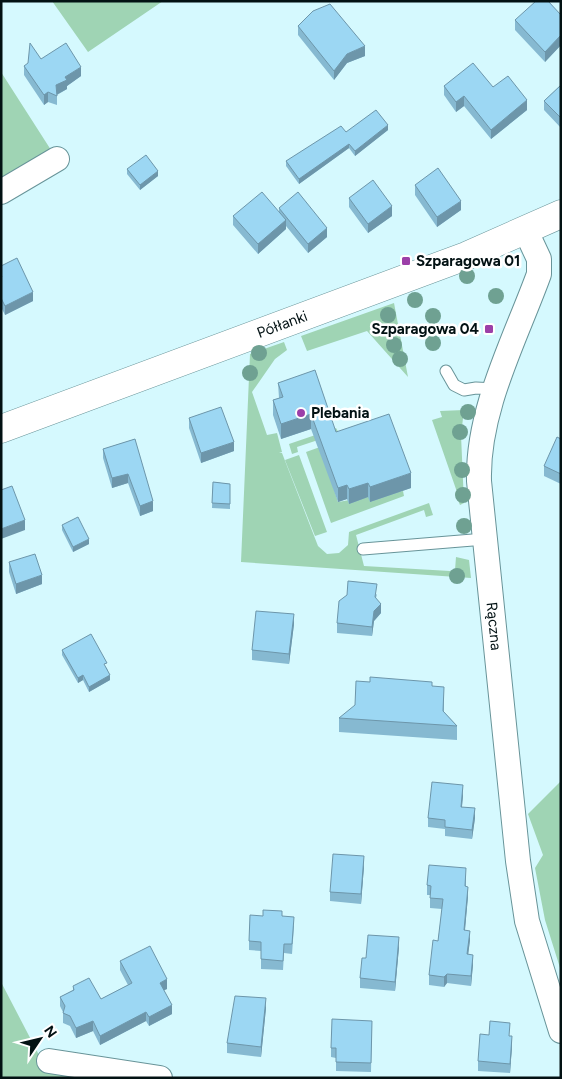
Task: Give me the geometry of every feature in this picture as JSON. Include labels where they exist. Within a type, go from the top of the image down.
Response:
[{"type":"street","points":[[1,192],[57,159]]},
{"type":"street","name":"Półłanki","points":[[1,429],[466,256],[561,214]]},
{"type":"street","name":"Rączna","points":[[525,230],[539,259],[538,274],[485,420],[478,457],[510,799],[526,912],[561,1030]]},
{"type":"street","points":[[49,1062],[160,1078]]},
{"type":"lane","points":[[446,371],[454,385],[464,390],[476,388],[496,389]]},
{"type":"lane","points":[[363,549],[485,540]]},
{"type":"green space","points":[[52,1],[163,1],[88,52]]},
{"type":"green space","points":[[1,72],[51,150],[1,182]]},
{"type":"green space","points":[[394,303],[408,377],[367,331],[307,351],[301,336]]},
{"type":"green space","points":[[284,342],[287,350],[275,359],[252,392],[267,435],[277,433],[282,452],[279,453],[282,453],[318,546],[327,554],[339,553],[348,545],[349,532],[429,503],[433,515],[426,517],[424,510],[356,535],[364,566],[450,571],[455,570],[456,557],[469,560],[471,578],[241,562],[250,354]]},
{"type":"green space","points":[[464,410],[461,435],[464,503],[460,505],[432,420],[442,417],[440,411]]},
{"type":"green space","points":[[336,428],[339,433],[297,447],[298,452],[292,454],[289,444]]},
{"type":"green space","points":[[320,447],[338,502],[403,491],[404,496],[331,523],[306,452]]},
{"type":"green space","points":[[299,455],[327,532],[315,536],[285,460]]},
{"type":"green space","points":[[561,781],[561,971],[545,920],[535,868],[543,855],[528,814]]},
{"type":"green space","points":[[1,982],[39,1055],[40,1070],[82,1078],[1,1078]]},
{"type":"building","points":[[536,1],[548,1],[561,15],[561,35],[545,52],[515,20]]},
{"type":"building","points":[[330,4],[365,46],[347,54],[334,71],[298,26],[313,11]]},
{"type":"building","points":[[30,43],[41,59],[66,43],[81,67],[65,77],[67,80],[56,85],[57,96],[48,92],[44,95],[24,66],[28,63]]},
{"type":"building","points":[[473,63],[493,87],[508,76],[527,100],[491,130],[464,96],[456,102],[444,86]]},
{"type":"building","points":[[561,85],[561,118],[544,101]]},
{"type":"building","points":[[376,110],[388,125],[355,151],[349,144],[299,179],[286,161],[341,126],[346,132]]},
{"type":"building","points":[[146,155],[158,171],[140,185],[127,169]]},
{"type":"building","points":[[438,168],[461,201],[437,217],[415,185]]},
{"type":"building","points":[[373,180],[392,206],[368,224],[349,198]]},
{"type":"building","points":[[262,192],[286,220],[258,244],[233,216]]},
{"type":"building","points":[[298,192],[327,228],[308,244],[279,208]]},
{"type":"building","points":[[17,258],[33,292],[5,306],[1,298],[1,266]]},
{"type":"building","points":[[315,370],[336,432],[389,414],[411,473],[370,487],[368,483],[349,489],[347,485],[338,488],[311,414],[281,424],[273,400],[283,397],[278,383]]},
{"type":"building","points":[[221,407],[234,442],[201,453],[189,418]]},
{"type":"building","points":[[557,437],[561,439],[561,474],[544,466]]},
{"type":"building","points":[[135,439],[153,501],[140,506],[128,474],[112,478],[103,449]]},
{"type":"building","points":[[213,482],[230,484],[230,504],[212,503]]},
{"type":"building","points":[[12,486],[25,520],[1,529],[1,490]]},
{"type":"building","points":[[78,517],[89,539],[73,547],[62,525]]},
{"type":"building","points":[[35,554],[42,575],[16,584],[9,562]]},
{"type":"building","points":[[348,581],[377,584],[375,597],[381,604],[374,611],[372,627],[337,623],[339,601],[347,595]]},
{"type":"building","points":[[256,611],[294,614],[289,654],[252,650]]},
{"type":"building","points":[[91,634],[107,663],[104,664],[110,675],[89,687],[83,675],[78,678],[62,650]]},
{"type":"building","points":[[370,677],[432,682],[432,686],[444,687],[443,711],[457,726],[339,718],[355,705],[356,681],[370,682]]},
{"type":"building","points":[[432,782],[463,785],[461,807],[475,808],[472,830],[445,827],[445,820],[428,818]]},
{"type":"building","points":[[333,854],[364,856],[361,894],[330,892]]},
{"type":"building","points":[[429,865],[466,868],[465,886],[468,887],[464,930],[470,931],[467,954],[473,955],[471,976],[447,974],[444,977],[429,975],[433,940],[438,941],[443,899],[430,898],[431,886],[427,885]]},
{"type":"building","points":[[263,910],[282,911],[282,916],[294,917],[292,944],[284,944],[283,961],[261,959],[261,942],[249,941],[250,915],[263,916]]},
{"type":"building","points":[[368,935],[399,937],[395,982],[360,978],[362,958],[366,958]]},
{"type":"building","points":[[150,946],[167,979],[160,983],[172,1005],[149,1017],[146,1012],[100,1036],[93,1021],[76,1028],[70,1016],[63,1013],[65,1006],[60,997],[74,990],[73,986],[89,978],[101,999],[132,983],[120,961]]},
{"type":"building","points":[[235,996],[266,998],[261,1047],[227,1043]]},
{"type":"building","points":[[332,1019],[372,1021],[371,1063],[336,1062],[336,1048],[331,1048]]},
{"type":"building","points":[[490,1021],[510,1023],[509,1036],[512,1036],[510,1064],[478,1061],[480,1034],[489,1035]]},
{"type":"place","name":"Szparagowa 01","points":[[406,261]]},
{"type":"place","name":"Szparagowa 04","points":[[489,329]]},
{"type":"place","name":"Plebania","points":[[301,413]]}]
